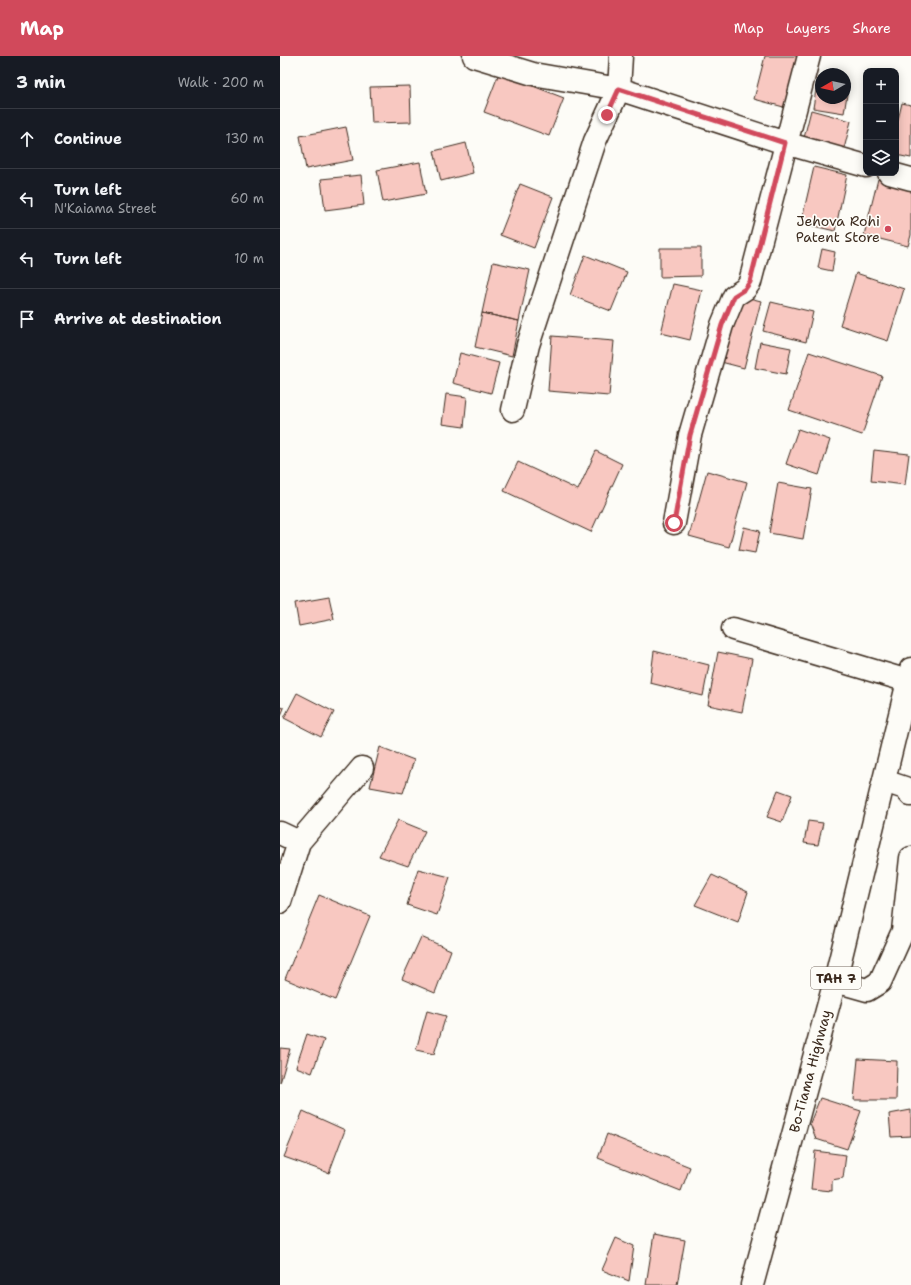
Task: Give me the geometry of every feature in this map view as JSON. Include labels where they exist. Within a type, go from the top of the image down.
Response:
[{"type":"main road","points":[[474,56],[533,74],[619,89],[785,143],[863,165]]},
{"type":"main road","points":[[513,410],[528,345],[592,148],[619,89],[621,56]]},
{"type":"main road","points":[[674,523],[690,435],[722,325],[734,296],[745,289],[750,282],[808,56]]},
{"type":"main road","points":[[899,176],[911,179]]},
{"type":"main road","points":[[733,629],[909,675]]},
{"type":"main road","name":"Bo-Tiama Highway","points":[[752,1285],[835,981],[909,675]]},
{"type":"main road","points":[[280,902],[289,837],[362,768]]},
{"type":"main road","points":[[884,781],[905,788],[911,795]]},
{"type":"main road","points":[[835,981],[867,990],[880,982],[903,931],[911,858]]},
{"type":"building","points":[[765,56],[804,56],[791,109],[754,99]]},
{"type":"building","points":[[499,73],[564,98],[549,136],[484,112]]},
{"type":"building","points":[[410,86],[411,122],[372,123],[370,87]]},
{"type":"building","points":[[815,96],[815,104],[846,104],[844,113],[813,108]]},
{"type":"building","points":[[902,103],[911,105],[911,158],[899,156],[899,116]]},
{"type":"building","points":[[811,110],[851,121],[843,153],[803,142]]},
{"type":"building","points":[[346,127],[353,160],[306,169],[300,136]]},
{"type":"building","points":[[466,143],[473,173],[441,181],[434,151]]},
{"type":"building","points":[[420,162],[426,194],[383,202],[377,170]]},
{"type":"building","points":[[814,167],[847,175],[835,231],[801,223]]},
{"type":"building","points":[[361,175],[364,205],[325,210],[321,179]]},
{"type":"building","points":[[878,179],[911,187],[911,235],[908,246],[864,235]]},
{"type":"building","points":[[520,184],[553,197],[534,248],[500,235]]},
{"type":"building","points":[[660,248],[701,248],[701,276],[660,277]]},
{"type":"building","points":[[822,249],[835,252],[832,271],[818,268]]},
{"type":"building","points":[[585,255],[627,272],[611,311],[570,295]]},
{"type":"building","points":[[493,262],[530,270],[519,321],[482,313]]},
{"type":"building","points":[[856,273],[904,289],[888,341],[840,325]]},
{"type":"building","points":[[673,284],[702,290],[690,340],[661,333]]},
{"type":"building","points":[[738,295],[761,301],[744,368],[721,362]]},
{"type":"building","points":[[771,302],[813,312],[806,342],[763,331]]},
{"type":"building","points":[[482,313],[519,321],[512,356],[475,347]]},
{"type":"building","points":[[552,336],[614,341],[609,396],[548,391]]},
{"type":"building","points":[[760,342],[791,348],[786,374],[755,368]]},
{"type":"building","points":[[809,352],[882,376],[862,435],[789,410]]},
{"type":"building","points":[[460,353],[499,363],[491,393],[453,383]]},
{"type":"building","points":[[446,394],[467,397],[464,427],[442,424]]},
{"type":"building","points":[[798,429],[830,440],[819,475],[786,464]]},
{"type":"building","points":[[874,450],[909,454],[905,485],[871,481]]},
{"type":"building","points":[[596,451],[622,464],[591,532],[504,491],[518,462],[578,490]]},
{"type":"building","points":[[707,471],[747,482],[729,547],[689,536]]},
{"type":"building","points":[[778,483],[812,489],[803,539],[769,533]]},
{"type":"building","points":[[744,527],[760,531],[755,553],[739,550]]},
{"type":"building","points":[[329,597],[334,619],[299,626],[295,603]]},
{"type":"building","points":[[654,651],[709,665],[703,696],[650,683]]},
{"type":"building","points":[[718,652],[752,659],[742,712],[708,705]]},
{"type":"building","points":[[297,693],[334,712],[321,737],[284,718]]},
{"type":"building","points":[[280,707],[284,708],[280,718]]},
{"type":"building","points":[[380,747],[414,760],[403,793],[370,787]]},
{"type":"building","points":[[778,790],[792,795],[782,822],[767,817]]},
{"type":"building","points":[[398,820],[425,831],[408,866],[379,856]]},
{"type":"building","points":[[808,821],[823,823],[818,845],[804,843]]},
{"type":"building","points":[[418,869],[450,877],[437,915],[407,905]]},
{"type":"building","points":[[712,875],[748,892],[738,922],[695,905]]},
{"type":"building","points":[[319,895],[370,916],[335,1000],[285,979]]},
{"type":"building","points":[[421,937],[451,950],[435,993],[402,979]]},
{"type":"building","points":[[427,1011],[446,1016],[434,1054],[416,1050]]},
{"type":"building","points":[[307,1034],[324,1040],[312,1073],[296,1067]]},
{"type":"building","points":[[280,1048],[290,1049],[280,1083]]},
{"type":"building","points":[[858,1059],[897,1061],[896,1100],[854,1100]]},
{"type":"building","points":[[820,1098],[861,1111],[847,1149],[816,1139],[810,1123]]},
{"type":"building","points":[[911,1110],[911,1136],[891,1137],[889,1114]]},
{"type":"building","points":[[303,1111],[345,1130],[329,1173],[284,1157]]},
{"type":"building","points":[[607,1134],[690,1167],[681,1191],[598,1158]]},
{"type":"building","points":[[815,1151],[846,1155],[843,1178],[832,1180],[832,1191],[811,1189]]},
{"type":"building","points":[[654,1234],[685,1240],[677,1285],[646,1285]]},
{"type":"building","points":[[616,1238],[634,1246],[629,1281],[602,1270]]},
{"type":"place","name":"Jehova Rohi Patent Store","points":[[888,229]]},
{"type":"route","points":[[607,115],[619,89],[785,143],[750,282],[745,289],[734,296],[722,325],[690,435],[674,523]]}]
